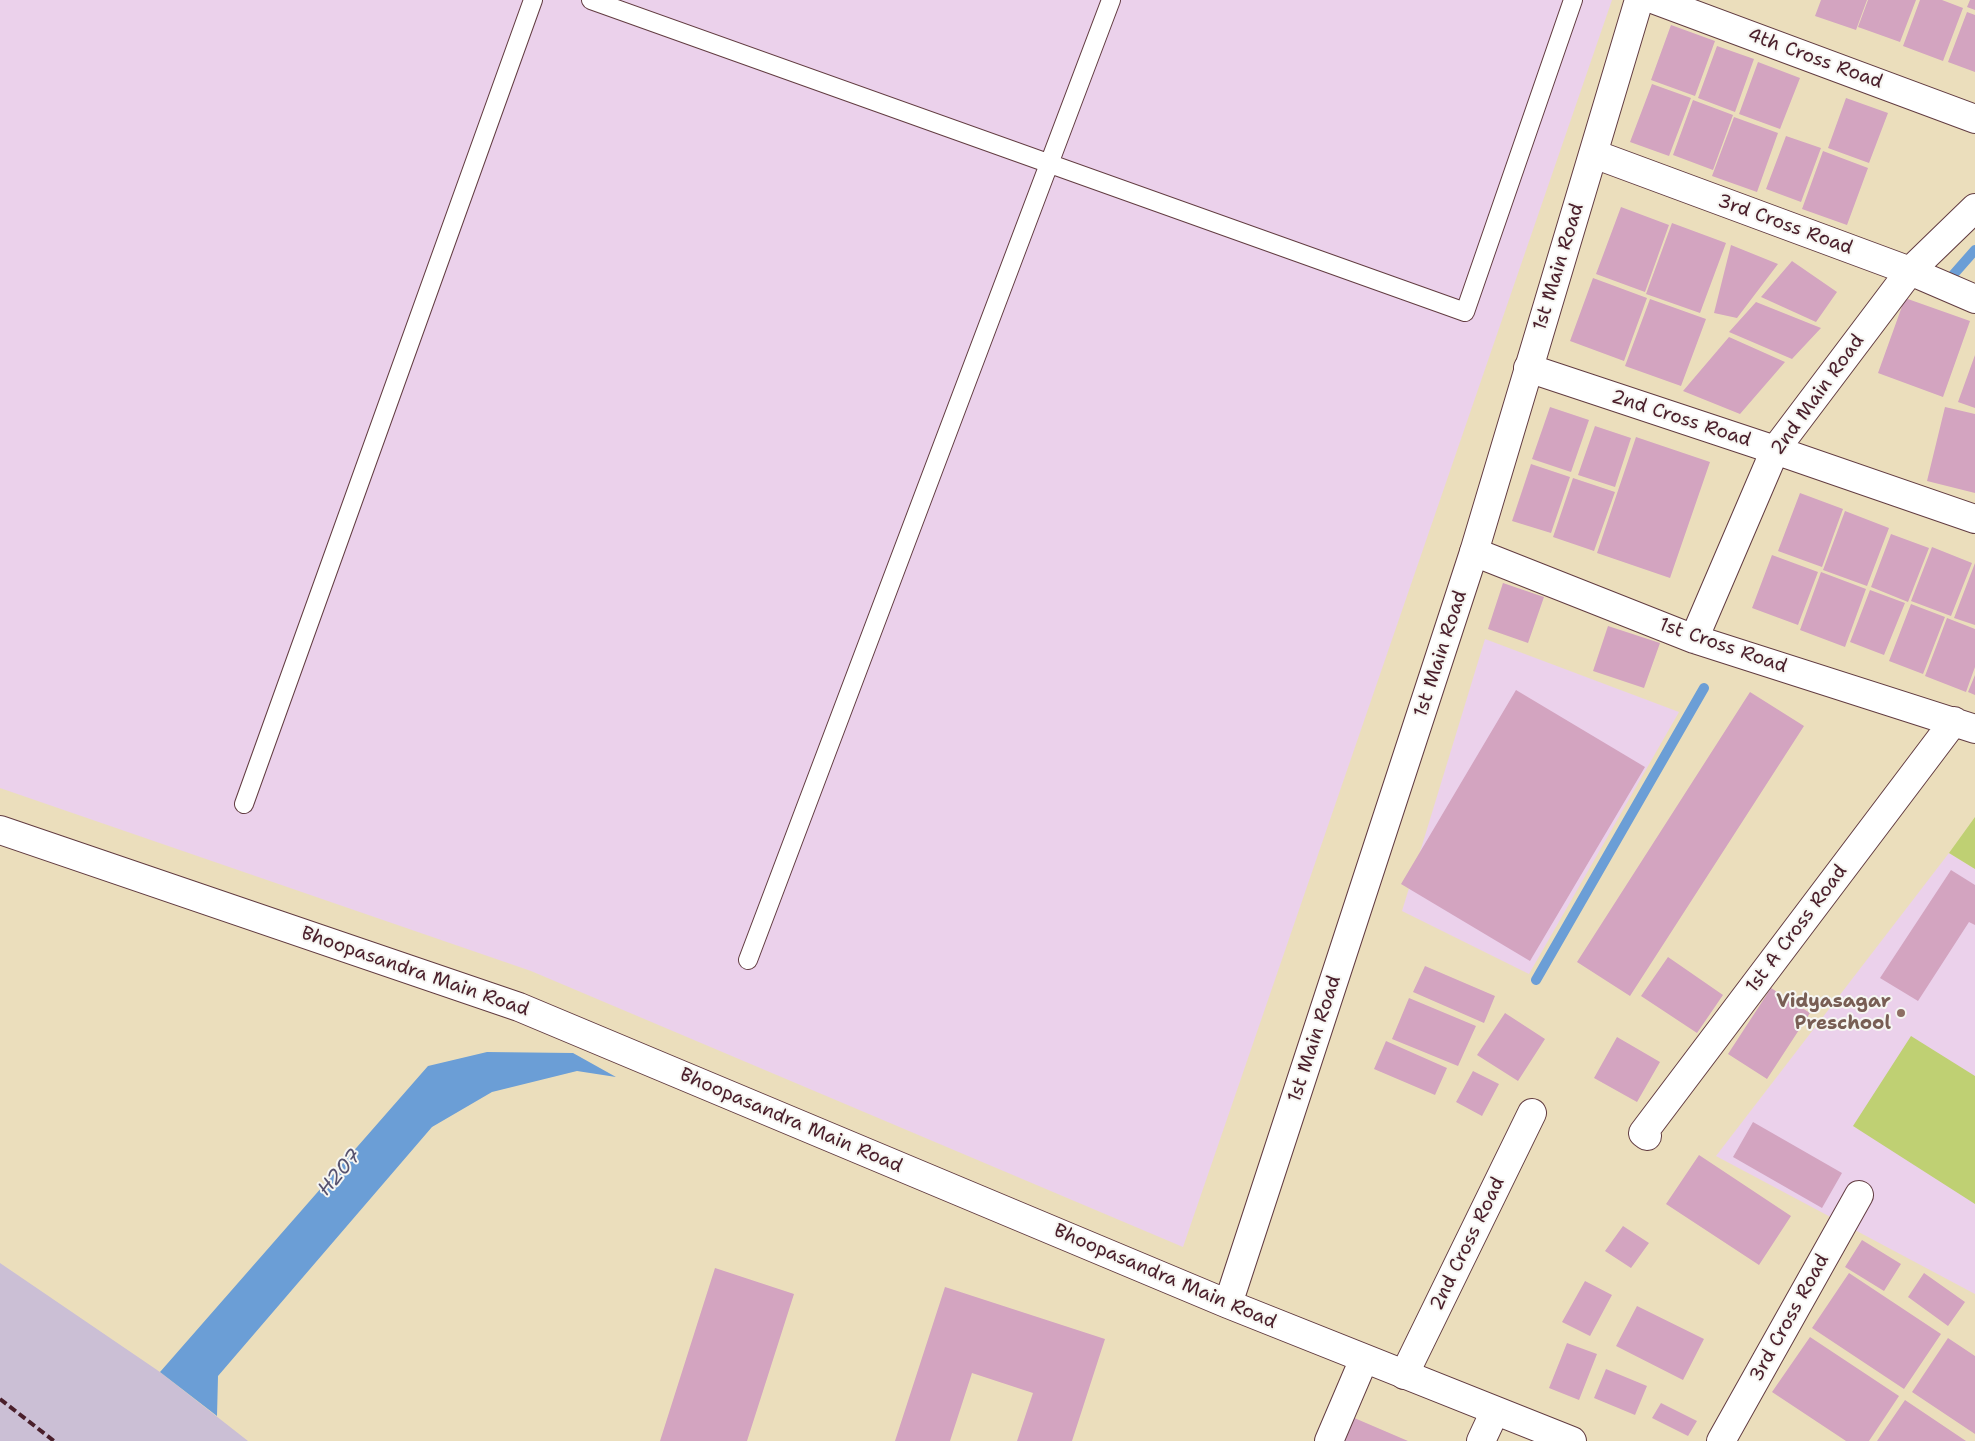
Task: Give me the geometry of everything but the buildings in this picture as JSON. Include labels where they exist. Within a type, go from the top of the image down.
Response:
[{"type":"street","name":"1st Main Road","points":[[1228,1304],[1474,552],[1639,0]]},
{"type":"street","name":"4th Cross Road","points":[[1655,0],[1975,119]]},
{"type":"street","name":"3rd Cross Road","points":[[1594,154],[1910,271],[1975,299]]},
{"type":"street","name":"2nd Main Road","points":[[1694,638],[1775,450],[1910,271],[1975,208]]},
{"type":"street","name":"2nd Cross Road","points":[[1528,368],[1975,519]]},
{"type":"street","name":"1st Cross Road","points":[[1474,552],[1694,638],[1965,725]]},
{"type":"street","name":"1st A Cross Road","points":[[1647,1136],[1643,1133],[1965,725]]},
{"type":"street","name":"Bhoopasandra Main Road","points":[[0,830],[519,1007],[1228,1304],[1364,1360],[1572,1441]]},
{"type":"street","name":"2nd Cross Road","points":[[1404,1375],[1532,1113]]},
{"type":"street","name":"3rd Cross Road","points":[[1721,1441],[1858,1195]]},
{"type":"street","points":[[1329,1441],[1364,1360]]},
{"type":"street","points":[[1480,1441],[1495,1411]]},
{"type":"lane","points":[[244,804],[533,0]]},
{"type":"lane","points":[[591,0],[1465,312],[1572,0]]},
{"type":"lane","points":[[748,960],[1110,0]]},
{"type":"shaded area","points":[[0,0],[1612,0],[1183,1247],[531,971],[0,788]]},
{"type":"shaded area","points":[[1485,639],[1679,712],[1529,974],[1402,911]]},
{"type":"shaded area","name":"Vidyasagar Preschool","points":[[1949,853],[1975,869],[1975,1294],[1716,1156]]},
{"type":"shaded area","points":[[0,1263],[160,1372],[248,1441],[0,1441]]},
{"type":"green space","points":[[1975,817],[1975,869],[1949,853]]},
{"type":"green space","points":[[1911,1036],[1975,1076],[1975,1204],[1853,1126]]},
{"type":"water","name":"H207","points":[[487,1052],[573,1053],[616,1077],[577,1071],[492,1092],[432,1127],[218,1376],[217,1416],[160,1372],[428,1066]]},
{"type":"waterway","points":[[1953,275],[1975,250]]},
{"type":"waterway","points":[[1536,980],[1704,688]]},
{"type":"railway","points":[[0,1399],[54,1441]]},
{"type":"place","name":"Vidyasagar Preschool","points":[[1901,1013]]}]
